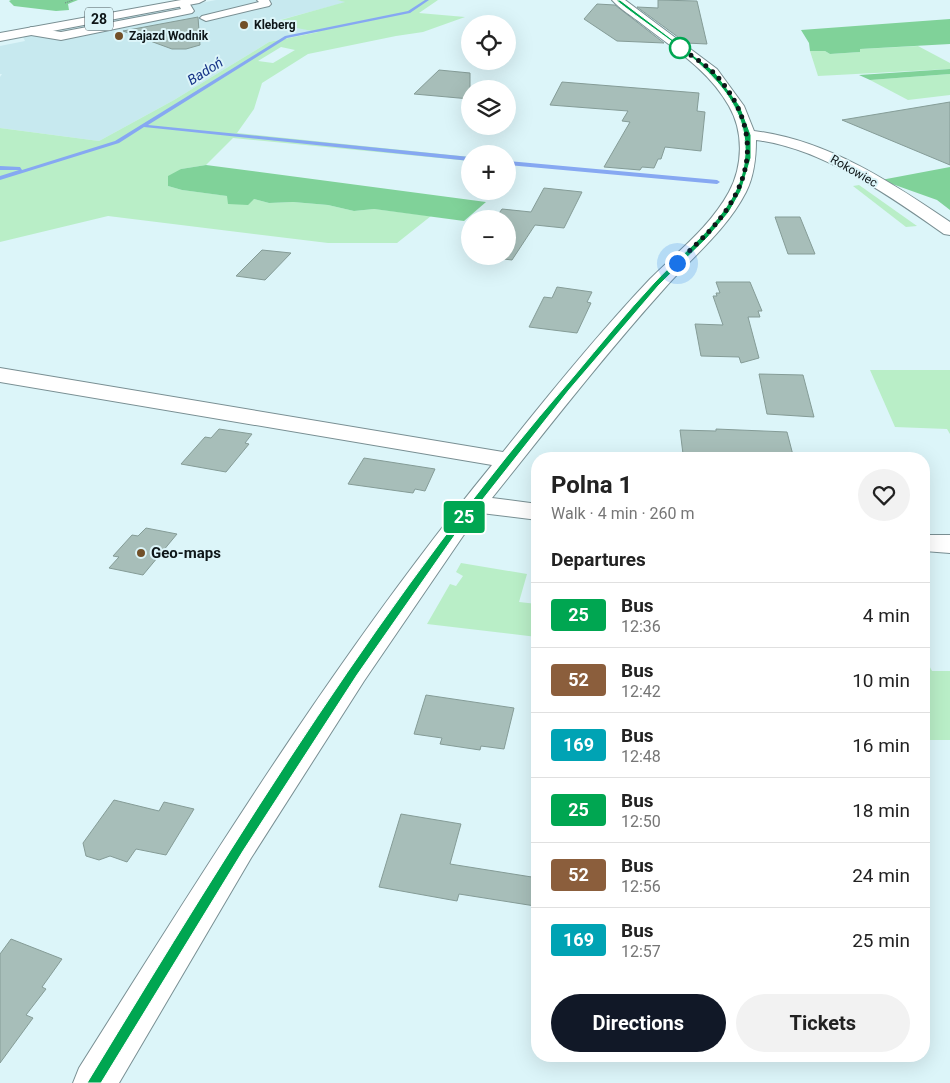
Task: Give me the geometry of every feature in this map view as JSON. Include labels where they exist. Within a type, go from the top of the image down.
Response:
[{"type":"street","points":[[0,37],[31,31],[61,36],[188,11],[184,3],[199,0]]},
{"type":"street","points":[[206,18],[265,4],[263,0]]},
{"type":"street","points":[[95,1083],[238,847],[285,774],[353,672],[453,530],[566,389],[651,291],[706,235],[738,191],[748,158],[748,135],[737,106],[717,76],[618,0]]},
{"type":"street","name":"Rokowiec","points":[[748,135],[783,139],[842,162],[925,212],[950,230]]},
{"type":"street","points":[[0,374],[508,460]]},
{"type":"street","points":[[474,504],[531,511]]},
{"type":"street","points":[[930,543],[950,544]]},
{"type":"shaded area","points":[[216,0],[337,0],[347,2],[272,22],[320,31],[269,42],[174,100],[99,141],[0,128],[0,77],[2,74],[0,74],[0,46],[25,41],[23,37]]},
{"type":"green space","points":[[78,0],[68,4],[69,10],[56,11],[14,6],[9,1]]},
{"type":"green space","points":[[337,0],[438,0],[419,13],[461,17],[461,18],[423,32],[308,54],[262,83],[254,109],[237,133],[461,156],[461,160],[233,138],[206,165],[181,169],[168,186],[182,190],[228,196],[228,204],[254,199],[269,203],[293,202],[328,205],[354,211],[374,209],[431,216],[397,243],[328,243],[108,216],[0,242],[0,128],[99,141],[174,100],[269,42],[318,32],[270,23],[345,2]],"holes":[[[281,47],[295,50],[273,63],[258,61]]]},
{"type":"green space","points":[[950,19],[950,44],[860,49],[860,52],[830,54],[825,51],[810,51],[809,43],[801,30]]},
{"type":"green space","points":[[918,46],[950,63],[950,69],[818,76],[810,51],[825,51],[830,54],[860,52],[860,49]]},
{"type":"green space","points":[[950,69],[950,74],[870,80],[859,75]]},
{"type":"green space","points":[[950,74],[950,95],[908,100],[870,80]]},
{"type":"green space","points":[[206,165],[486,202],[477,210],[461,210],[461,221],[374,209],[354,211],[328,205],[293,202],[269,203],[254,199],[248,205],[228,204],[227,196],[182,190],[168,186],[168,176],[181,169]]},
{"type":"green space","points":[[950,167],[950,210],[937,200],[881,180]]},
{"type":"green space","points":[[859,185],[917,226],[906,227],[853,186]]},
{"type":"green space","points":[[870,370],[950,370],[950,434],[947,429],[895,427]]},
{"type":"green space","points":[[461,563],[527,574],[519,602],[531,603],[531,636],[427,624],[450,584],[456,586],[463,576],[456,572]]},
{"type":"green space","points":[[930,667],[932,671],[950,671],[950,740],[930,740]]},
{"type":"building","points":[[658,0],[697,1],[707,44],[686,43],[637,7],[658,8]]},
{"type":"building","points":[[597,4],[615,5],[664,43],[617,41],[584,19]]},
{"type":"building","points":[[198,17],[200,45],[186,49],[172,49],[123,31]]},
{"type":"building","points":[[439,70],[470,73],[470,80],[461,80],[461,98],[414,94]]},
{"type":"building","points":[[562,82],[699,93],[697,111],[705,112],[701,151],[665,147],[661,159],[658,159],[654,168],[642,167],[640,170],[604,167],[630,122],[622,121],[628,111],[550,105]]},
{"type":"building","points":[[950,102],[950,165],[842,120]]},
{"type":"building","points":[[544,188],[582,192],[564,228],[535,225],[516,254],[516,210],[531,212]]},
{"type":"building","points":[[775,217],[800,217],[815,254],[788,254]]},
{"type":"building","points":[[262,250],[291,253],[265,280],[236,276]]},
{"type":"building","points":[[716,282],[750,282],[762,311],[758,311],[760,317],[748,317],[759,358],[741,363],[739,357],[701,356],[695,324],[723,325],[713,296],[717,296],[716,293],[720,293]]},
{"type":"building","points":[[557,287],[592,292],[587,302],[591,303],[577,333],[529,327],[544,297],[552,298]]},
{"type":"building","points":[[759,374],[803,375],[814,417],[767,414]]},
{"type":"building","points":[[219,429],[252,434],[245,443],[249,444],[226,472],[181,464],[205,437],[211,438]]},
{"type":"building","points":[[716,429],[787,432],[792,452],[683,452],[680,430],[716,431]]},
{"type":"building","points":[[364,458],[435,469],[425,491],[415,489],[413,493],[348,484]]},
{"type":"building","points":[[146,528],[177,534],[143,575],[109,568],[119,557],[113,556],[132,535],[138,536]]},
{"type":"building","points":[[426,695],[514,708],[504,749],[481,746],[480,750],[440,744],[442,738],[414,734]]},
{"type":"building","points":[[114,800],[159,811],[164,802],[194,809],[166,855],[136,849],[127,862],[110,856],[99,860],[86,856],[83,843]]},
{"type":"building","points":[[401,814],[461,824],[450,864],[531,877],[531,905],[459,894],[457,901],[379,887]]},
{"type":"building","points":[[11,939],[62,959],[42,987],[46,989],[26,1015],[33,1018],[0,1063],[0,954]]},
{"type":"waterway","name":"Badoń","points":[[0,178],[117,142],[286,37],[409,12],[427,0]]},
{"type":"waterway","points":[[143,126],[461,158]]},
{"type":"waterway","points":[[516,164],[717,182]]},
{"type":"waterway","points":[[0,168],[20,169]]},
{"type":"bus line","name":"25","points":[[95,1083],[238,847],[353,672],[453,530],[566,389],[657,284],[706,235],[738,191],[748,158],[748,135],[737,106],[717,76],[618,0]]},
{"type":"place","name":"Kleberg","points":[[244,25]]},
{"type":"place","name":"Zajazd Wodnik","points":[[119,36]]},
{"type":"place","name":"Geo-maps","points":[[141,553]]},
{"type":"route","points":[[677,263],[706,235],[726,210],[738,191],[748,158],[748,135],[737,106],[717,76],[677,46],[680,48]]}]
